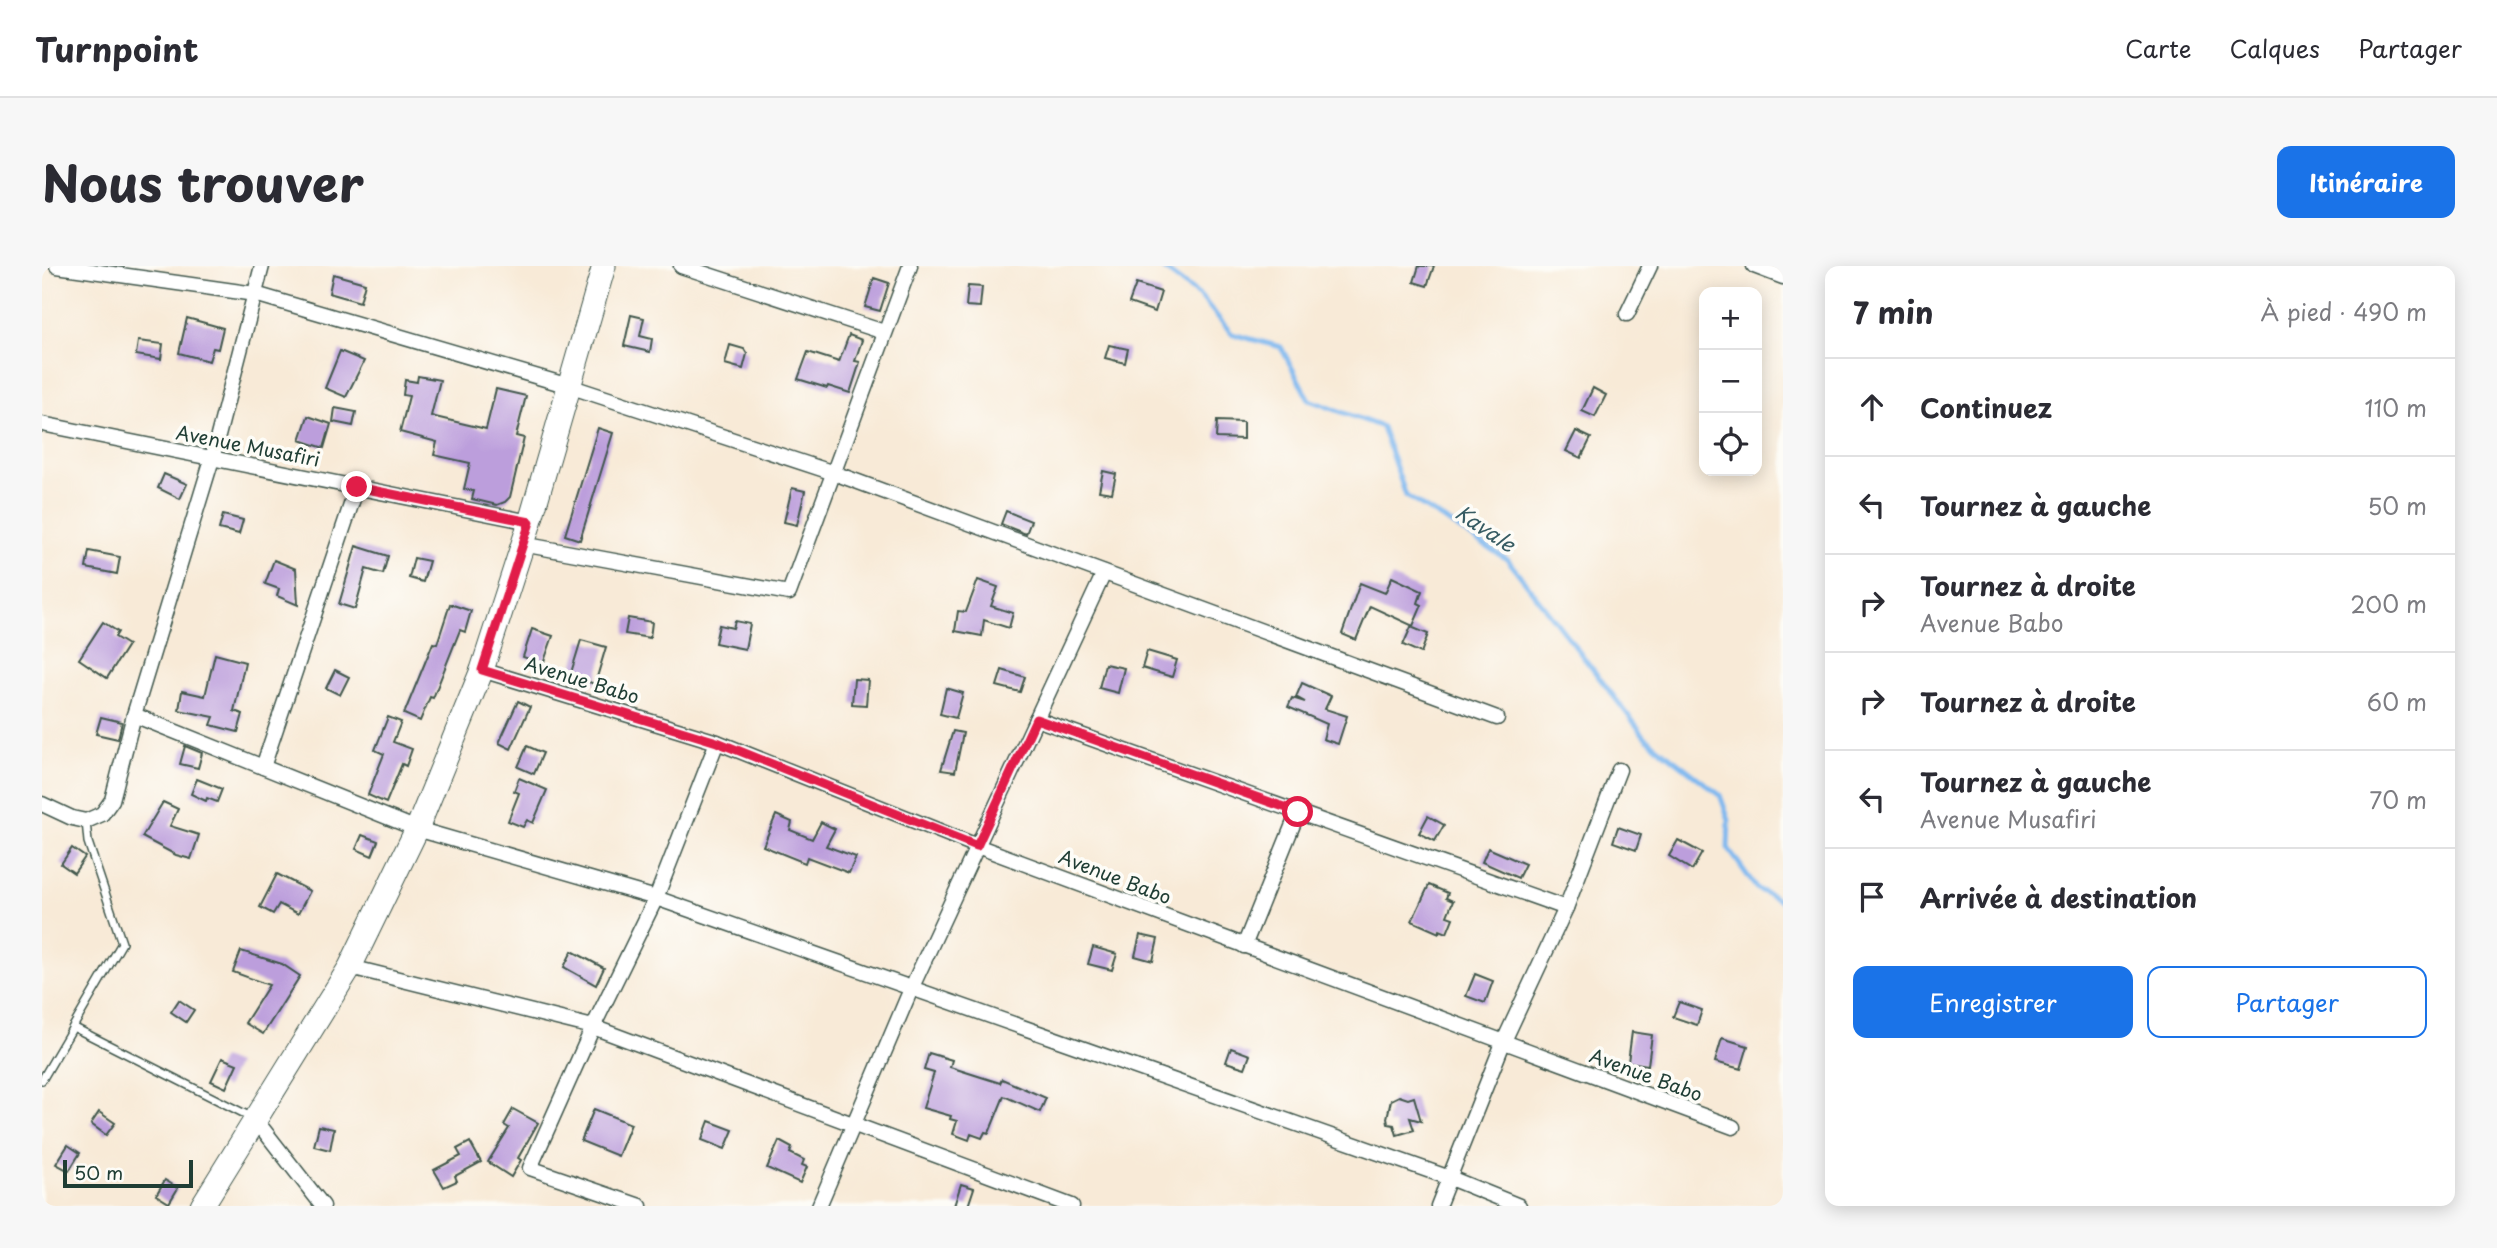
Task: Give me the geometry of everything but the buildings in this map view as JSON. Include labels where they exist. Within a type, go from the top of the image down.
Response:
[{"type":"main road","points":[[201,1206],[350,967],[417,829],[482,670],[530,522],[604,266]]},
{"type":"street","points":[[57,266],[255,294],[569,386],[834,473],[1497,718]]},
{"type":"street","points":[[42,804],[72,818],[86,821],[102,814],[112,800],[134,715],[212,459],[262,266]]},
{"type":"street","points":[[681,266],[884,332]]},
{"type":"street","points":[[522,544],[789,593],[909,266]]},
{"type":"street","points":[[1628,314],[1650,266]]},
{"type":"street","points":[[1754,266],[1783,277]]},
{"type":"street","name":"Avenue Musafiri","points":[[42,424],[530,522]]},
{"type":"street","points":[[263,767],[357,487]]},
{"type":"street","points":[[819,1206],[911,989],[1104,573]]},
{"type":"street","name":"Avenue Babo","points":[[482,670],[717,742],[977,846],[1503,1044],[1733,1127]]},
{"type":"street","points":[[134,715],[417,829],[656,898],[1450,1178],[1519,1206]]},
{"type":"street","points":[[1036,719],[1566,908]]},
{"type":"street","points":[[640,1206],[530,1168],[593,1027],[656,898],[717,742]]},
{"type":"street","points":[[1438,1206],[1503,1044],[1566,908],[1619,770]]},
{"type":"street","points":[[1244,946],[1298,812]]},
{"type":"street","points":[[350,967],[593,1027],[1072,1206]]},
{"type":"street","points":[[255,1119],[323,1206]]},
{"type":"lane","points":[[42,1080],[122,943],[88,842],[86,821]]},
{"type":"lane","points":[[73,1027],[255,1119]]},
{"type":"waterway","name":"Kavale","points":[[1160,266],[1201,297],[1232,334],[1281,347],[1309,400],[1382,427],[1406,496],[1508,560],[1646,738],[1720,795],[1729,820],[1728,848],[1757,889],[1783,902]]},
{"type":"route","points":[[357,487],[530,522],[482,670],[717,742],[977,846],[1036,719],[1298,812]]}]
